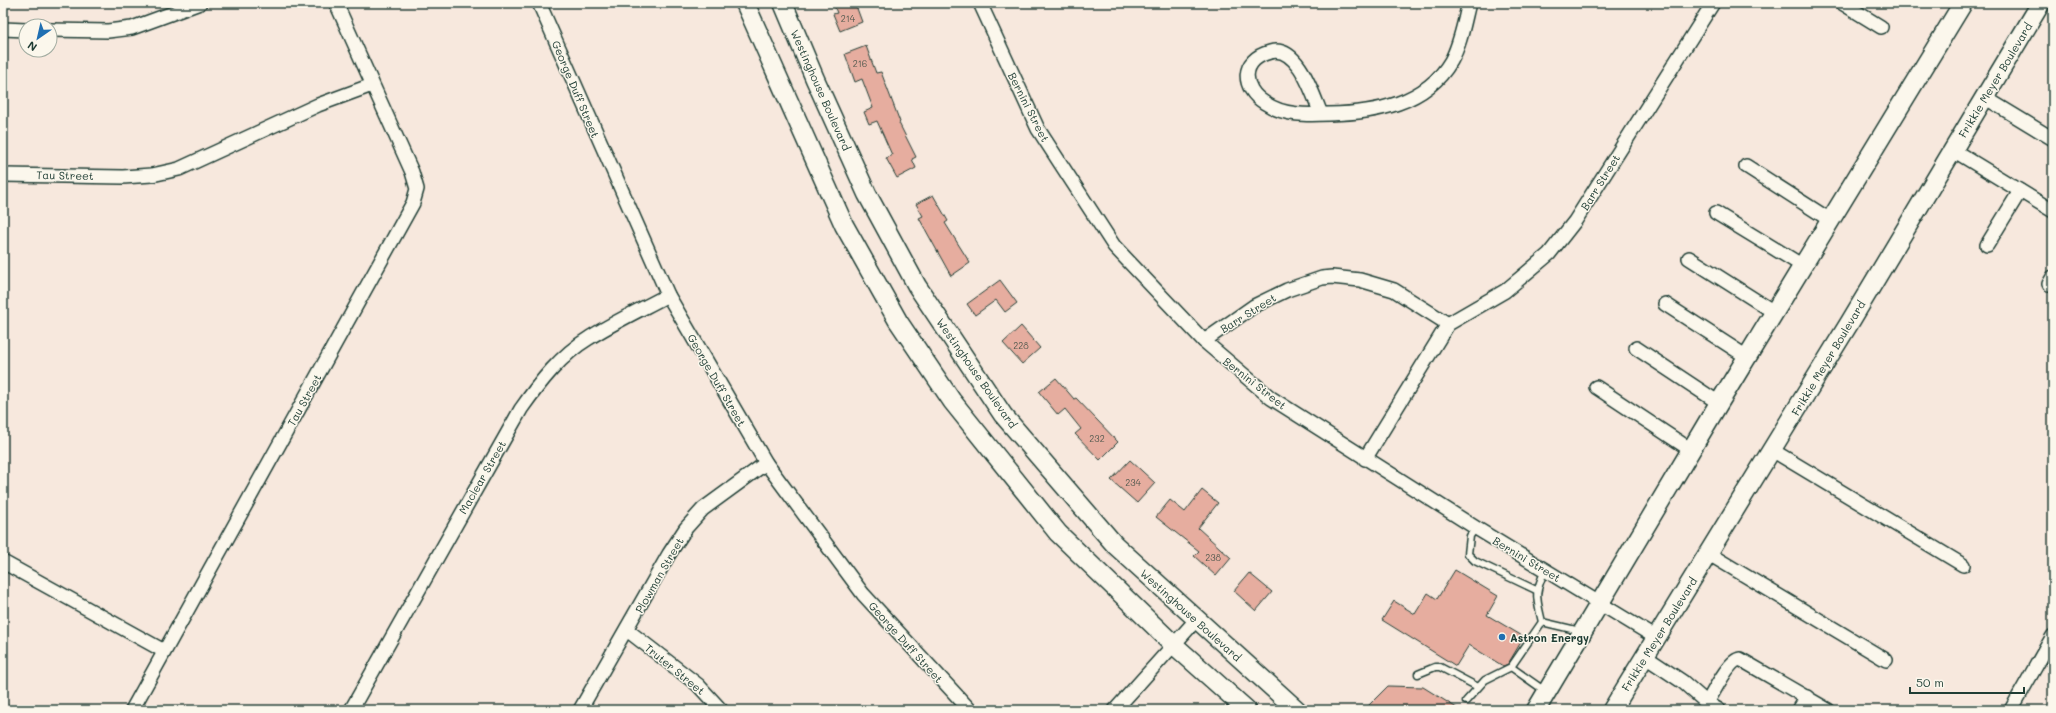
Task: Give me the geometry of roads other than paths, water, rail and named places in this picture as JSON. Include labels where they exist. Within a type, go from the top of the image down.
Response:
[{"type":"street","points":[[58,30],[108,30],[132,28],[200,3]]},
{"type":"street","name":"Tau Street","points":[[132,710],[413,203],[417,189],[412,172],[372,85],[367,69],[336,3]]},
{"type":"street","name":"George Duff Street","points":[[539,3],[668,295],[766,463],[863,594],[970,710]]},
{"type":"street","points":[[746,3],[844,225],[898,321],[952,400],[1058,533],[1174,645],[1244,709]]},
{"type":"street","name":"Westinghouse Boulevard","points":[[783,3],[815,79],[867,194],[917,286],[1003,415],[1115,546],[1297,710]]},
{"type":"street","name":"Bernini Street","points":[[980,3],[1038,129],[1114,246],[1204,342],[1272,398],[1364,459],[1656,637]]},
{"type":"street","points":[[1321,114],[1300,67],[1295,60],[1287,55],[1273,51],[1258,56],[1248,67],[1246,75],[1248,82],[1251,89],[1263,103],[1275,109],[1296,114],[1321,114],[1352,114],[1408,101],[1432,84],[1451,61],[1460,38],[1469,3]]},
{"type":"street","name":"Barr Street","points":[[1364,459],[1448,324],[1505,291],[1549,254],[1575,221],[1713,3]]},
{"type":"street","points":[[1842,3],[1881,27]]},
{"type":"street","points":[[1536,710],[1719,403],[1963,3]]},
{"type":"street","name":"Frikkie Meyer Boulevard","points":[[1612,710],[1644,656],[1709,554],[2041,3]]},
{"type":"street","points":[[3,30],[18,30]]},
{"type":"street","name":"Tau Street","points":[[3,175],[122,177],[152,175],[179,169],[318,104],[372,85]]},
{"type":"street","points":[[1984,97],[2053,139]]},
{"type":"street","points":[[1953,150],[2053,211]]},
{"type":"street","points":[[1746,166],[1830,220]]},
{"type":"street","points":[[1987,245],[2020,191]]},
{"type":"street","points":[[1716,213],[1802,266]]},
{"type":"street","points":[[1689,258],[1774,312]]},
{"type":"street","name":"Barr Street","points":[[1204,342],[1254,306],[1287,290],[1332,277],[1360,280],[1394,290],[1448,324]]},
{"type":"street","name":"Maclear Street","points":[[351,710],[521,409],[539,384],[562,359],[588,338],[668,295]]},
{"type":"street","points":[[1665,304],[1747,357]]},
{"type":"street","points":[[1636,348],[1719,403]]},
{"type":"street","points":[[1596,387],[1691,450]]},
{"type":"street","points":[[1772,450],[1964,565]]},
{"type":"street","name":"Plowman Street","points":[[580,710],[669,554],[686,528],[703,509],[766,463]]},
{"type":"street","points":[[1709,554],[1886,660]]},
{"type":"street","points":[[3,562],[164,651]]},
{"type":"street","points":[[1114,710],[1196,620]]},
{"type":"street","name":"Truter Street","points":[[627,630],[698,685],[720,710]]},
{"type":"street","points":[[2011,710],[2053,636]]},
{"type":"street","points":[[1644,656],[1683,682],[1707,703],[1718,710]]},
{"type":"street","points":[[1707,703],[1730,665],[1736,659],[1740,659],[1828,710]]},
{"type":"street","points":[[1799,710],[1807,697]]},
{"type":"lane","points":[[1476,528],[1470,536],[1468,554],[1475,561],[1536,590]]},
{"type":"lane","points":[[1542,622],[1536,602],[1536,590],[1546,570]]},
{"type":"lane","points":[[1542,622],[1582,631]]},
{"type":"lane","points":[[1466,701],[1485,680],[1511,667],[1542,622]]},
{"type":"lane","points":[[1418,674],[1434,667],[1440,668],[1478,687]]},
{"type":"lane","points":[[1511,667],[1547,692]]},
{"type":"place","name":"Astron Energy","points":[[1502,637]]}]
